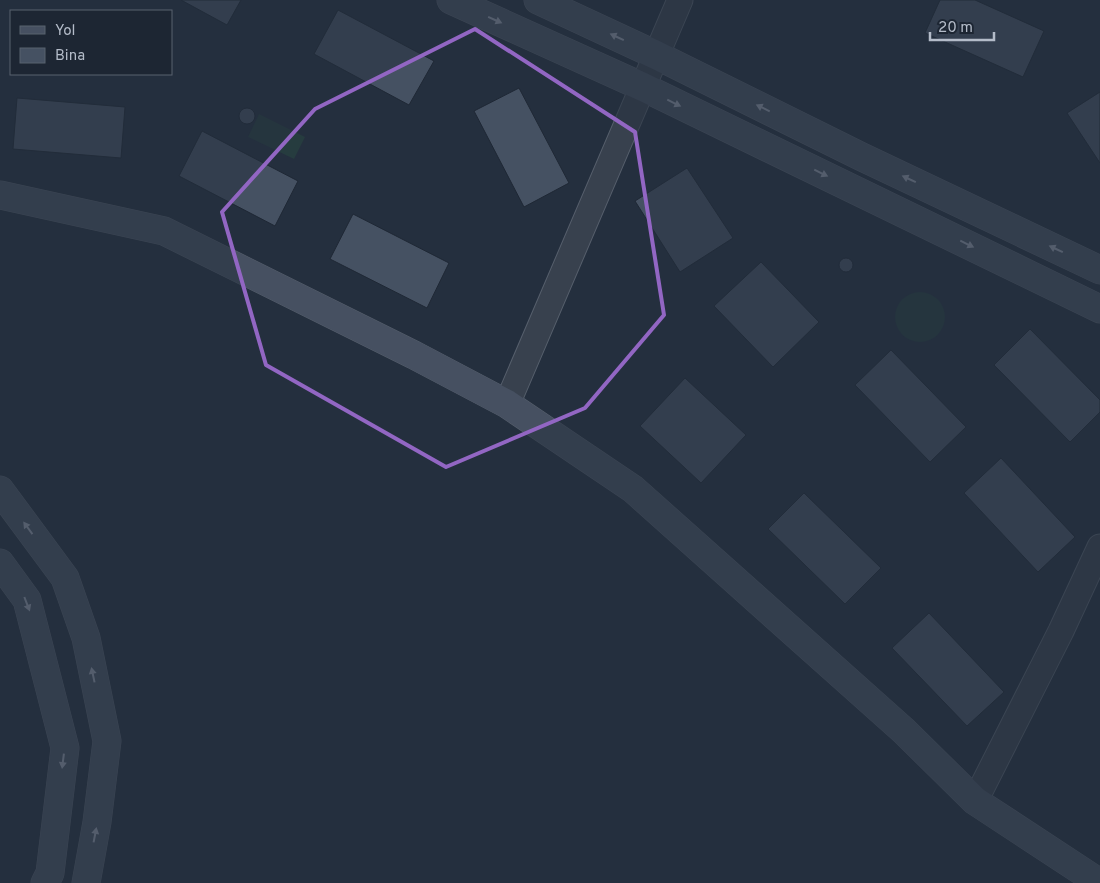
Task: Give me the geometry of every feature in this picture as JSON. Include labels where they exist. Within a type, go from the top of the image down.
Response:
[{"type":"main road","points":[[451,0],[642,87],[1100,308]]},
{"type":"main road","points":[[538,0],[656,55],[862,157],[1100,270]]},
{"type":"main road","points":[[0,195],[164,231],[414,355],[507,404],[634,489],[904,731],[975,801],[1100,883]]},
{"type":"main road","points":[[0,490],[65,578],[86,638],[107,741],[97,822],[86,883]]},
{"type":"main road","points":[[0,563],[27,600],[65,748],[50,873],[46,883]]},
{"type":"street","points":[[507,404],[680,0]]},
{"type":"street","points":[[975,801],[1061,631],[1100,547]]},
{"type":"highlighted area","points":[[475,29],[635,132],[664,315],[585,408],[446,467],[266,365],[222,212],[315,109]]},
{"type":"green space","points":[[259,114],[305,137],[294,159],[248,137]]},
{"type":"green space","points":[[915,292],[925,292],[938,299],[945,312],[945,322],[938,335],[925,342],[915,342],[906,338],[899,331],[895,322],[895,312],[899,303],[906,296]]},
{"type":"building","points":[[181,0],[241,0],[227,25]]},
{"type":"building","points":[[940,0],[975,0],[1044,31],[1023,77],[925,33]]},
{"type":"building","points":[[338,10],[434,61],[409,105],[314,54]]},
{"type":"building","points":[[519,88],[569,183],[524,207],[474,111]]},
{"type":"building","points":[[1100,92],[1100,163],[1067,113]]},
{"type":"building","points":[[17,98],[125,107],[121,158],[13,149]]},
{"type":"building","points":[[247,108],[255,116],[247,124],[239,116]]},
{"type":"building","points":[[202,131],[298,181],[275,226],[179,176]]},
{"type":"building","points":[[687,168],[733,238],[680,272],[635,201]]},
{"type":"building","points":[[353,214],[449,263],[427,308],[330,259]]},
{"type":"building","points":[[843,258],[849,258],[853,265],[849,272],[843,272],[839,268],[839,262]]},
{"type":"building","points":[[761,262],[819,322],[773,367],[714,306]]},
{"type":"building","points":[[1030,329],[1100,400],[1100,412],[1070,442],[994,365]]},
{"type":"building","points":[[891,350],[966,427],[930,462],[855,385]]},
{"type":"building","points":[[685,378],[746,435],[701,483],[640,426]]},
{"type":"building","points":[[1001,458],[1075,537],[1038,572],[964,493]]},
{"type":"building","points":[[804,493],[881,568],[845,604],[768,529]]},
{"type":"building","points":[[929,613],[1004,692],[967,726],[892,648]]}]
